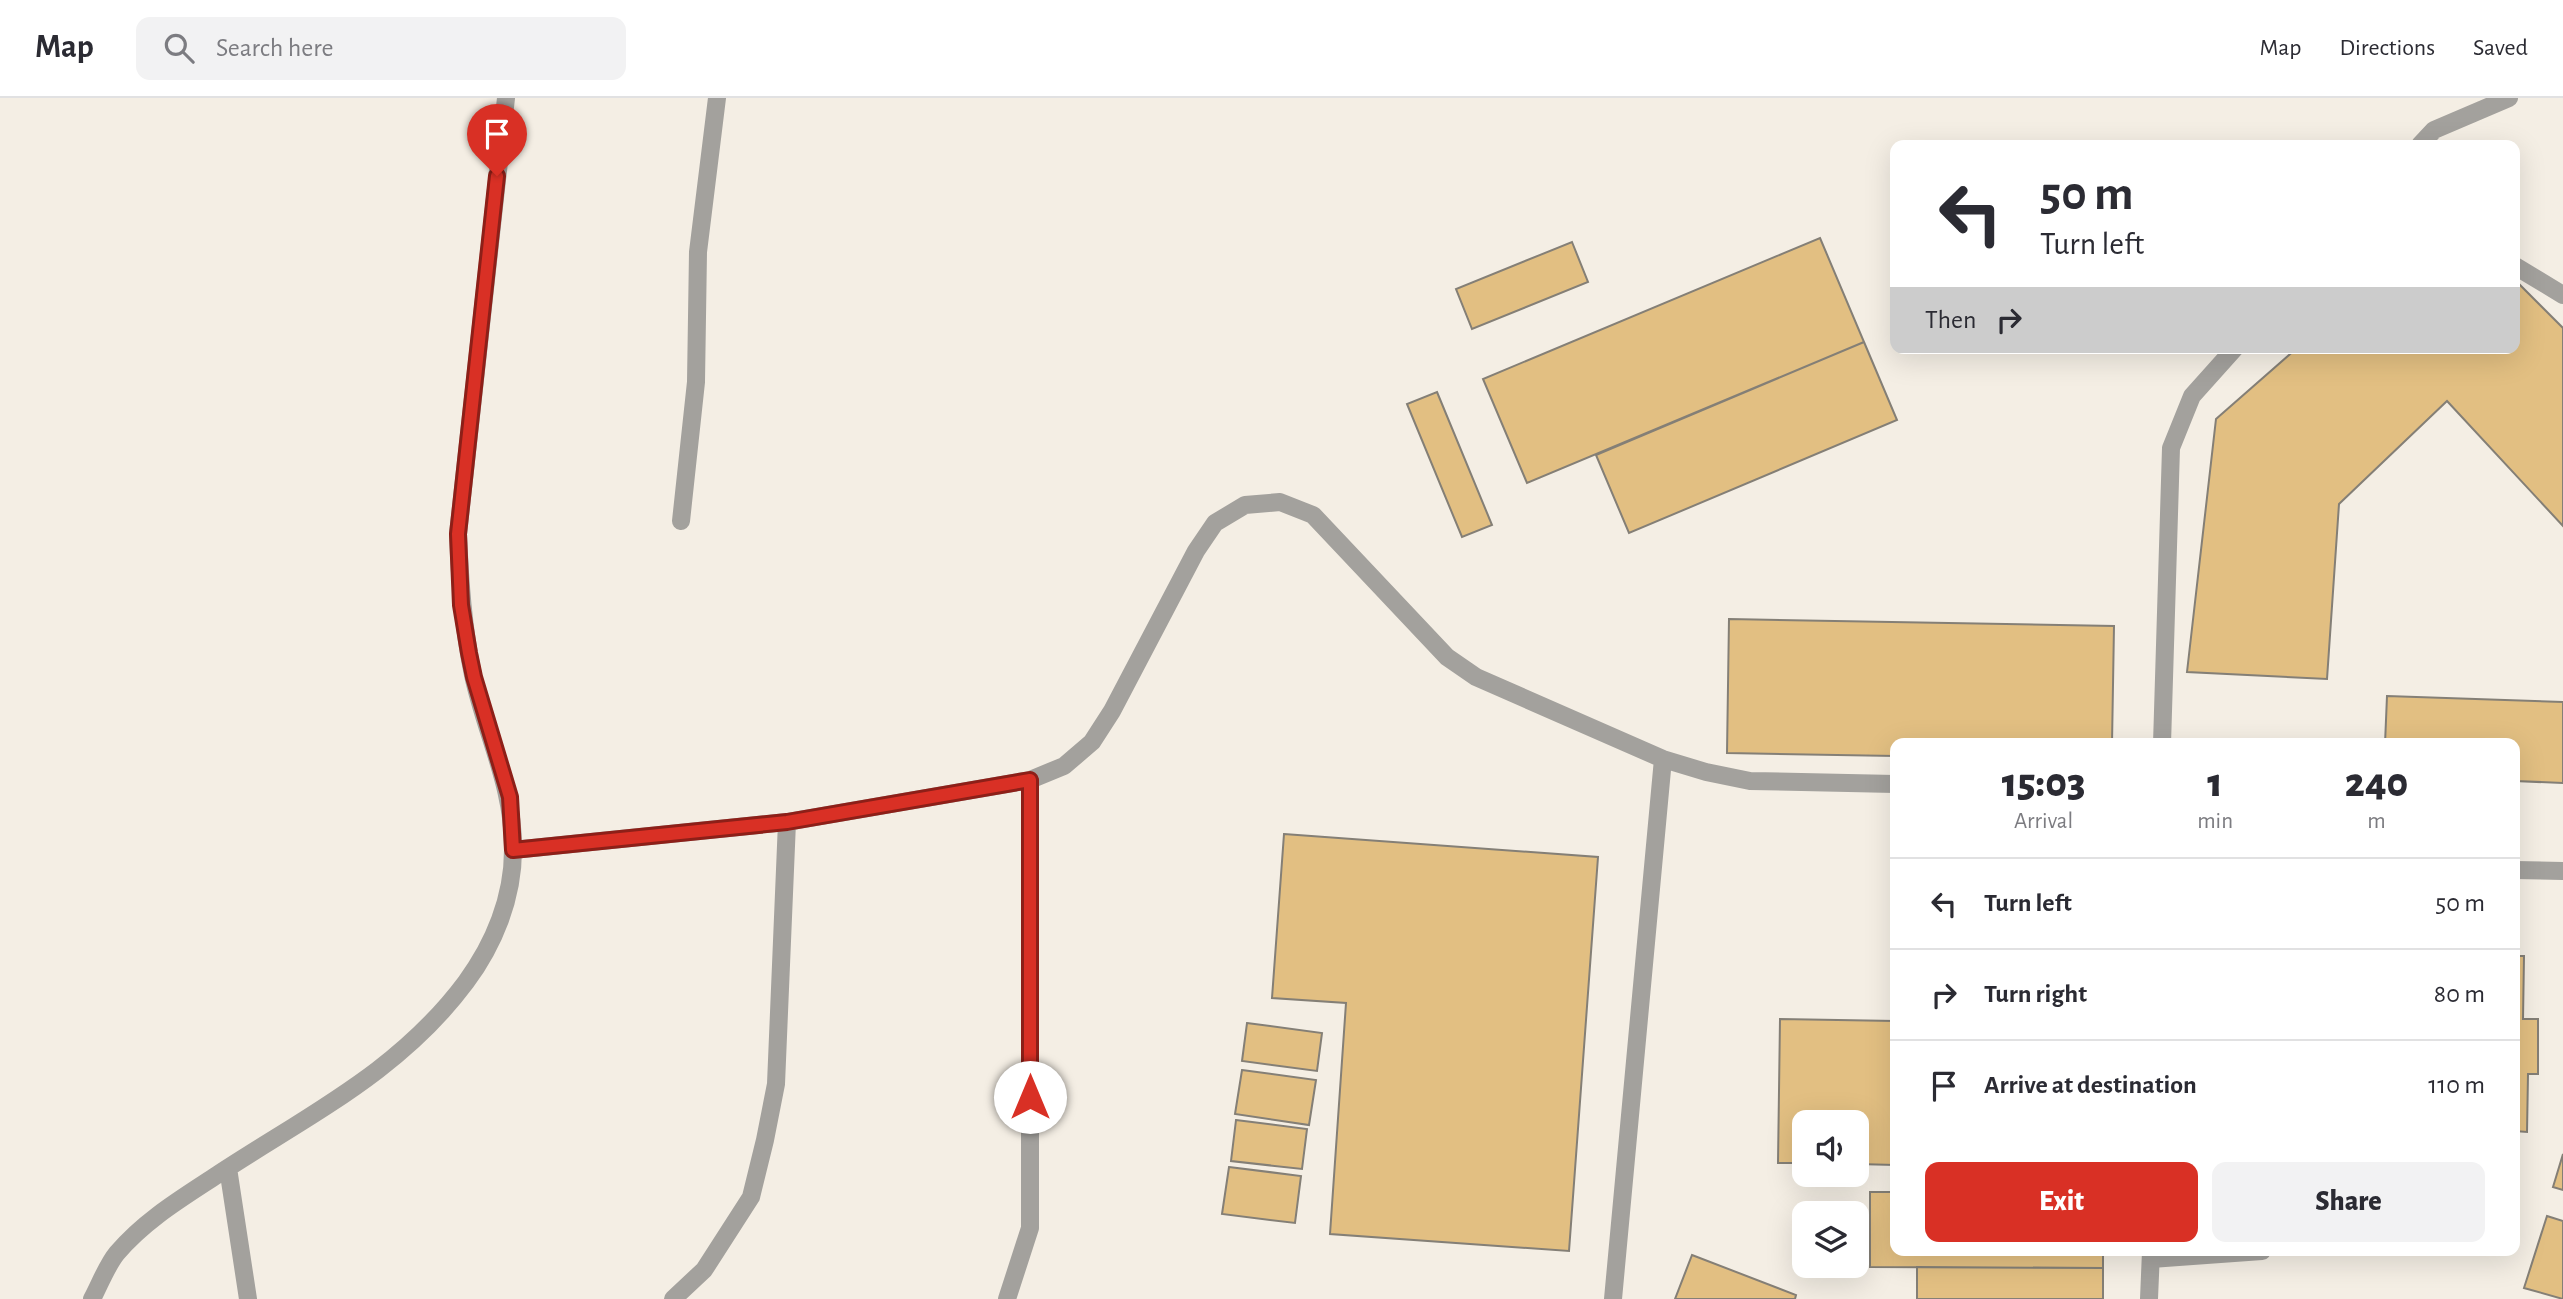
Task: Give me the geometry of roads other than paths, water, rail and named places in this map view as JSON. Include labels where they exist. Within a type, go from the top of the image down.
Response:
[{"type":"street","points":[[92,1299],[116,1254],[163,1210],[317,1113],[401,1054],[443,1013],[481,961],[498,925],[509,889],[513,850],[510,797],[469,653],[461,605],[458,534],[506,98]]},
{"type":"street","points":[[681,521],[696,382],[698,252],[717,98]]},
{"type":"street","points":[[2425,140],[2434,130],[2509,98]]},
{"type":"street","points":[[2520,268],[2563,295]]},
{"type":"street","points":[[2162,738],[2171,448],[2192,396],[2230,354]]},
{"type":"street","points":[[513,850],[787,822],[1030,780],[1064,766],[1093,742],[1196,551],[1215,523],[1245,505],[1280,502],[1313,515],[1447,657],[1476,677],[1662,759],[1706,772],[1750,781],[1890,784]]},
{"type":"street","points":[[1613,1299],[1662,759]]},
{"type":"street","points":[[1007,1299],[1030,1228],[1030,780]]},
{"type":"street","points":[[673,1299],[704,1270],[751,1197],[765,1140],[776,1084],[787,822]]},
{"type":"street","points":[[2520,870],[2563,871]]},
{"type":"street","points":[[228,1168],[248,1299]]},
{"type":"street","points":[[2149,1299],[2151,1256]]}]
